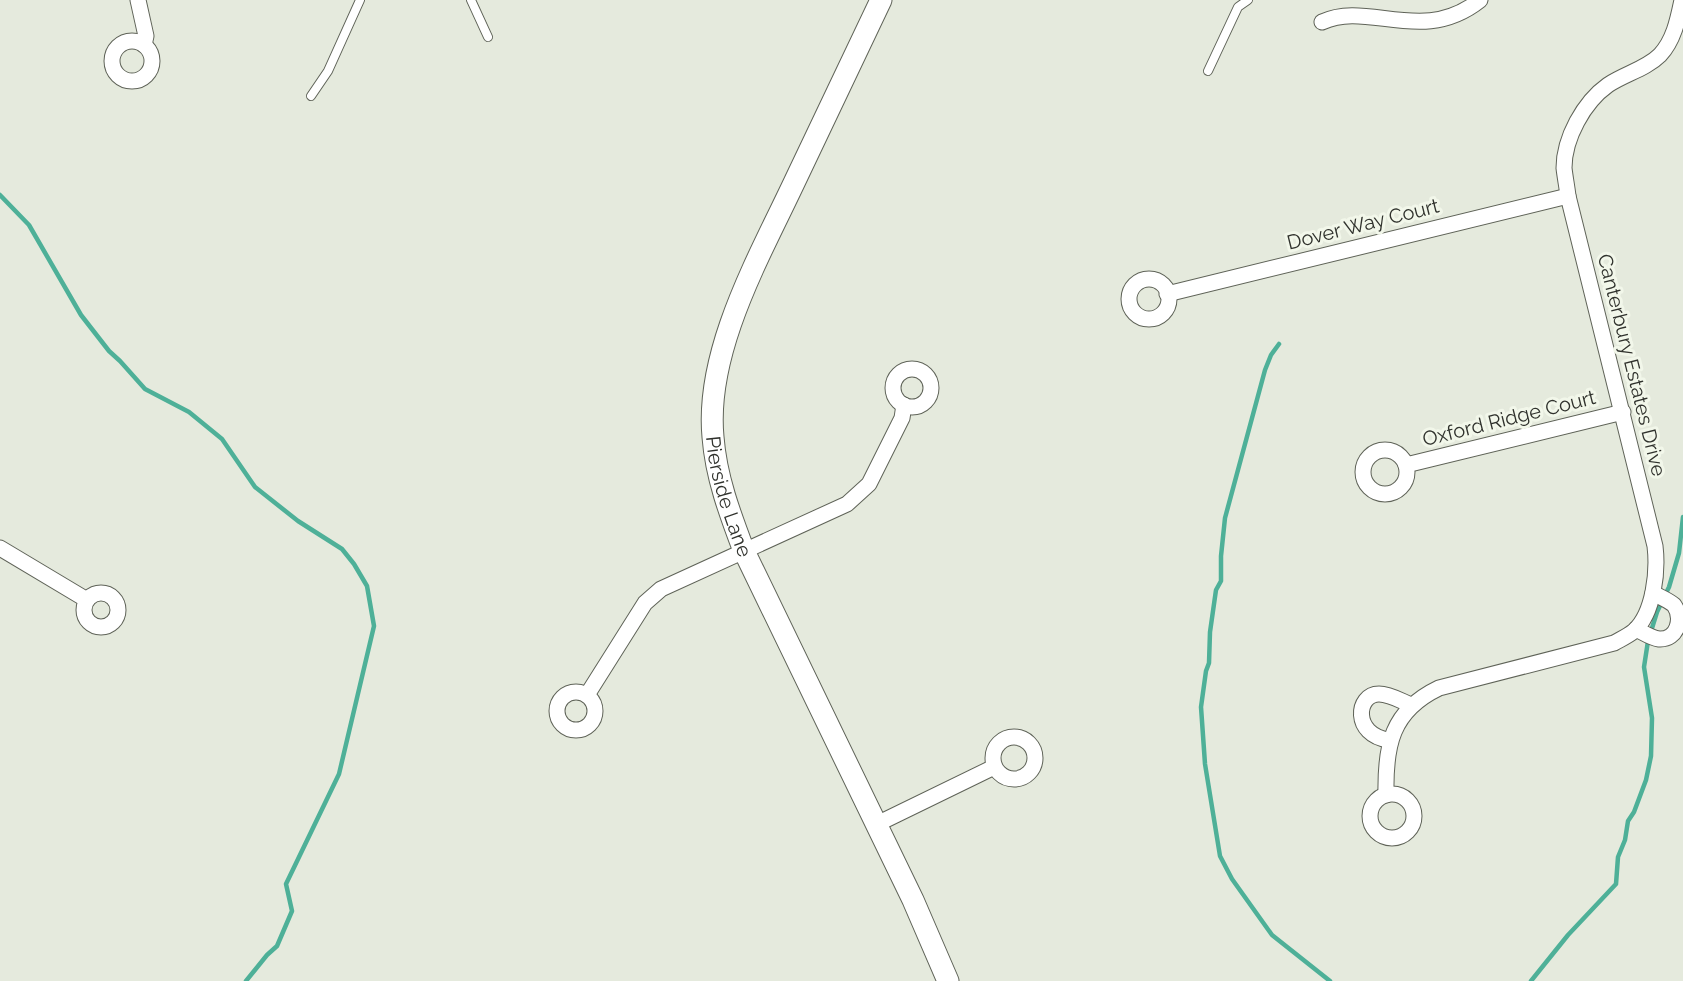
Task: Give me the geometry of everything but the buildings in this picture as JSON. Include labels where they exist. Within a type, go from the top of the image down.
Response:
[{"type":"street","points":[[138,0],[147,36],[144,45]]},
{"type":"street","name":"Pierside Lane","points":[[881,0],[741,292],[724,344],[714,391],[712,435],[718,472],[729,511],[744,550],[876,824],[944,980]]},
{"type":"street","points":[[1322,22],[1335,14],[1352,9],[1414,18],[1438,18],[1459,13],[1480,0]]},
{"type":"street","name":"Canterbury Estates Drive","points":[[1636,629],[1653,593],[1657,568],[1655,546],[1568,196],[1564,168],[1568,146],[1585,110],[1608,85],[1659,56],[1668,44],[1676,26],[1682,0]]},
{"type":"street","name":"Dover Way Court","points":[[1167,294],[1568,196]]},
{"type":"street","points":[[587,695],[645,603],[661,589],[847,504],[869,484],[902,418],[904,405]]},
{"type":"street","name":"Oxford Ridge Court","points":[[1406,465],[1623,412]]},
{"type":"street","points":[[0,548],[87,600]]},
{"type":"street","points":[[1386,795],[1385,766],[1389,740],[1411,705],[1424,695],[1438,688],[1598,648],[1626,637],[1636,629],[1653,637],[1667,638],[1677,631],[1681,619],[1679,612],[1671,603],[1653,593]]},
{"type":"street","points":[[1389,740],[1377,738],[1366,729],[1362,716],[1365,701],[1373,695],[1381,694],[1411,705]]},
{"type":"street","points":[[876,824],[994,767]]},
{"type":"lane","points":[[311,96],[328,71],[360,0]]},
{"type":"lane","points":[[471,0],[488,37]]},
{"type":"lane","points":[[1208,71],[1238,7],[1248,0]]},
{"type":"waterway","points":[[0,195],[29,225],[81,315],[109,351],[145,389],[189,412],[222,439],[255,487],[298,521],[342,549],[367,586],[374,626],[339,774],[286,884],[292,911],[277,946],[246,981]]},
{"type":"waterway","points":[[1279,344],[1271,355],[1265,370],[1225,518],[1221,581],[1216,590],[1210,632],[1209,663],[1201,707],[1205,764],[1220,856],[1232,879],[1272,935],[1330,981]]},
{"type":"waterway","points":[[1531,981],[1568,935],[1616,884],[1618,857],[1625,840],[1628,821],[1634,812],[1646,780],[1651,756],[1652,718],[1644,667],[1648,641],[1657,612],[1669,587],[1679,553],[1683,517]]}]
